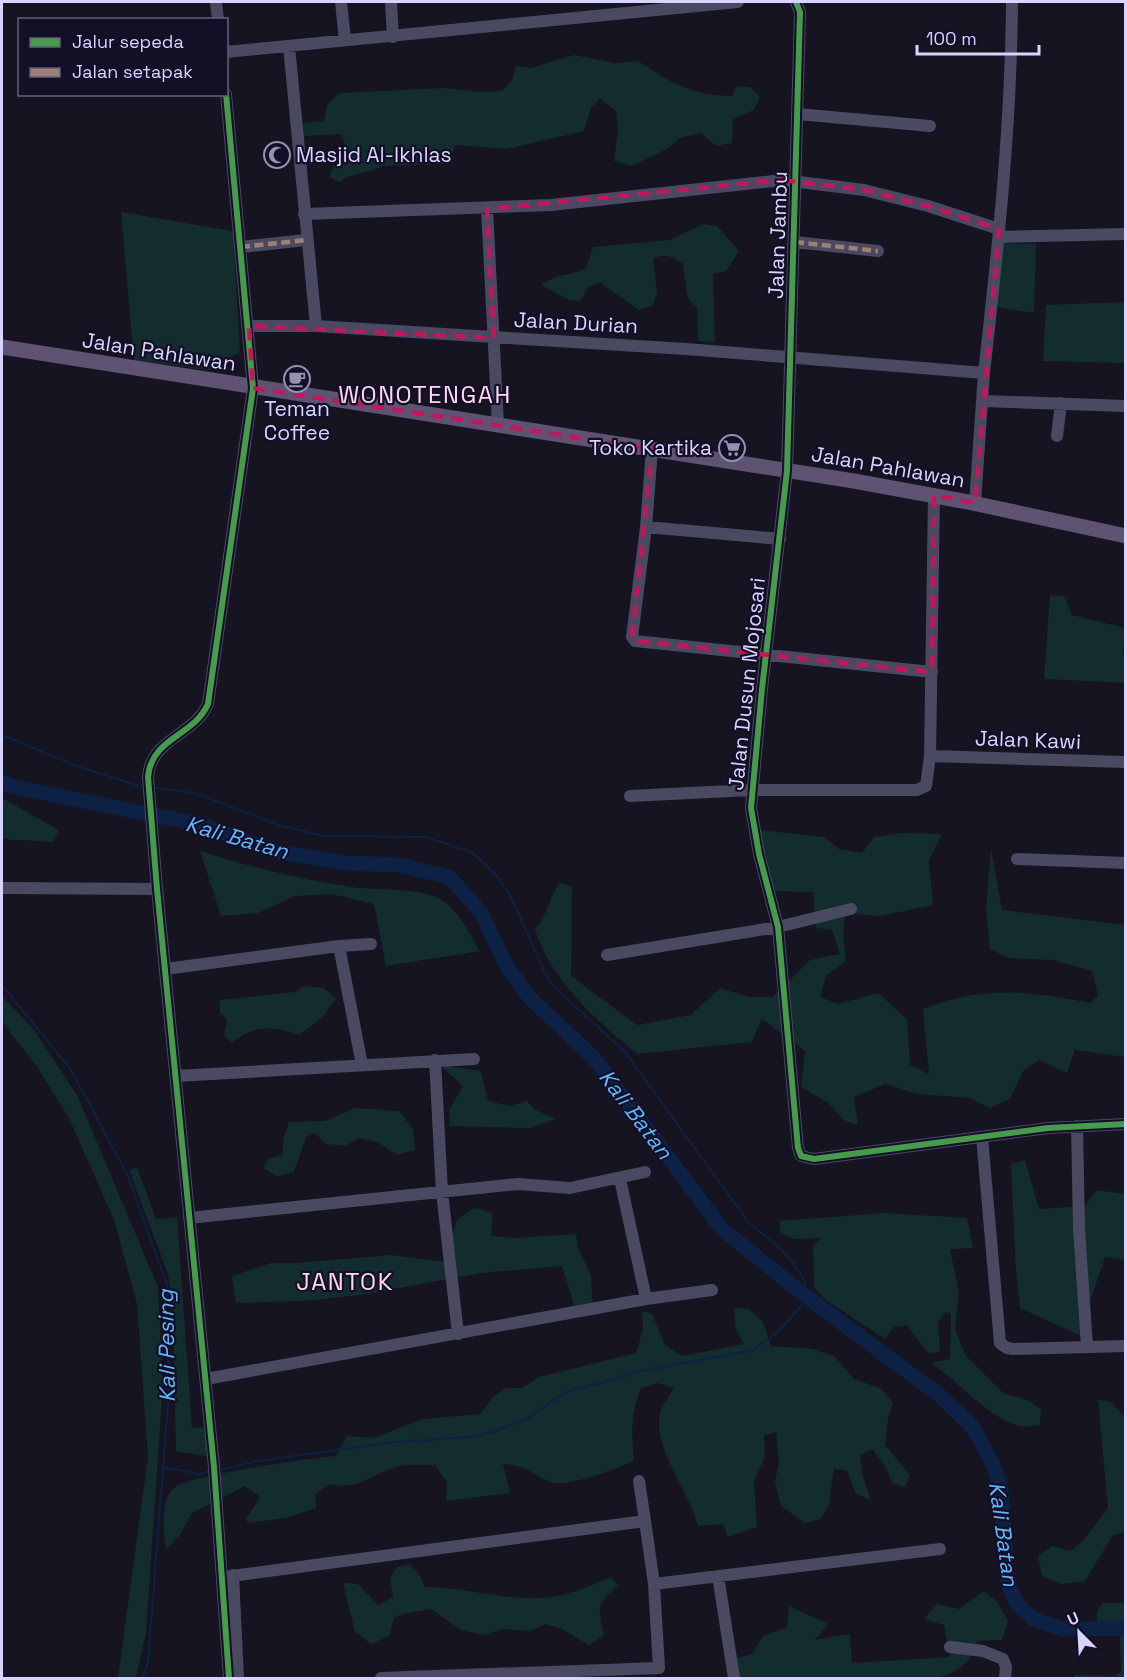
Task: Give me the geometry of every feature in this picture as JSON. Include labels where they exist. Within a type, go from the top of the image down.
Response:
[{"type":"main road","name":"Jalan Pahlawan","points":[[2,347],[934,495],[1125,536]]},
{"type":"street","points":[[216,2],[218,18]]},
{"type":"street","points":[[341,2],[345,40]]},
{"type":"street","points":[[391,2],[393,37]]},
{"type":"street","points":[[228,52],[738,2]]},
{"type":"street","name":"Jalan Jambu","points":[[787,471],[797,181],[800,12],[796,2]]},
{"type":"street","points":[[975,503],[1011,69],[1011,2]]},
{"type":"street","points":[[289,46],[316,326]]},
{"type":"street","points":[[225,96],[249,326],[253,388],[211,692],[205,712],[152,757],[148,777],[214,1470],[229,1576],[238,1678]]},
{"type":"street","points":[[798,114],[930,126]]},
{"type":"street","points":[[304,214],[550,205],[749,182],[797,181],[864,190],[958,214],[999,233],[1125,234]]},
{"type":"street","points":[[487,209],[498,425]]},
{"type":"street","points":[[241,247],[306,240]]},
{"type":"street","points":[[795,243],[878,251]]},
{"type":"street","name":"Jalan Durian","points":[[249,326],[316,326],[984,373]]},
{"type":"street","points":[[984,401],[1125,406]]},
{"type":"street","points":[[1057,436],[1061,403]]},
{"type":"street","points":[[652,449],[633,639],[932,672]]},
{"type":"street","name":"Jalan Dusun Mojosari","points":[[787,471],[751,790],[753,830],[778,927],[798,1150],[801,1156],[814,1159],[982,1137]]},
{"type":"street","points":[[630,796],[751,790],[923,789],[927,782],[930,756],[934,495]]},
{"type":"street","points":[[646,527],[780,539]]},
{"type":"street","name":"Jalan Kawi","points":[[930,756],[1125,762]]},
{"type":"street","points":[[1017,859],[1125,862]]},
{"type":"street","points":[[2,888],[157,889]]},
{"type":"street","points":[[607,955],[778,927],[851,909]]},
{"type":"street","points":[[165,969],[339,946],[371,944]]},
{"type":"street","points":[[339,946],[362,1065]]},
{"type":"street","points":[[176,1076],[474,1059]]},
{"type":"street","points":[[435,1060],[442,1192],[458,1334]]},
{"type":"street","points":[[1125,1124],[1077,1126],[982,1137],[1000,1343],[1006,1348],[1013,1349],[1125,1346]]},
{"type":"street","points":[[1077,1126],[1079,1228],[1087,1347]]},
{"type":"street","points":[[189,1218],[518,1184],[570,1188],[645,1172]]},
{"type":"street","points":[[620,1179],[646,1299]]},
{"type":"street","points":[[206,1379],[646,1299],[712,1290]]},
{"type":"street","points":[[381,1678],[659,1673],[654,1584],[639,1481]]},
{"type":"street","points":[[229,1576],[645,1521]]},
{"type":"street","points":[[654,1584],[940,1549]]},
{"type":"street","points":[[229,1576],[229,1678]]},
{"type":"street","points":[[718,1576],[734,1678]]},
{"type":"street","points":[[950,1647],[983,1651],[1003,1659],[1006,1667],[1005,1678]]},
{"type":"highlighted area","points":[[783,180],[864,190],[928,206],[999,229],[975,503],[934,495],[932,672],[635,641],[632,637],[652,449],[253,388],[249,326],[494,338],[487,209]]},
{"type":"green space","points":[[574,55],[615,63],[638,61],[671,81],[694,90],[732,96],[736,86],[750,87],[760,97],[754,110],[733,119],[732,143],[716,146],[701,133],[680,138],[667,149],[632,166],[614,161],[618,131],[616,111],[600,98],[591,108],[584,131],[507,149],[455,145],[449,164],[383,166],[340,182],[329,177],[335,163],[348,156],[342,134],[301,136],[302,123],[324,121],[327,105],[339,93],[446,88],[481,92],[502,91],[512,80],[516,66],[531,68]]},
{"type":"green space","points":[[121,212],[233,231],[240,352],[209,370],[134,360]]},
{"type":"green space","points":[[704,224],[717,226],[739,251],[726,271],[713,274],[715,342],[698,341],[697,308],[688,299],[683,264],[673,258],[662,256],[653,258],[657,291],[653,306],[639,310],[599,282],[588,287],[581,301],[569,300],[541,285],[553,278],[586,268],[593,247],[669,240]]},
{"type":"green space","points":[[1002,243],[1036,244],[1034,313],[994,307]]},
{"type":"green space","points":[[1125,302],[1125,363],[1043,361],[1046,305]]},
{"type":"green space","points":[[1050,595],[1064,596],[1072,615],[1125,628],[1123,653],[1125,683],[1044,679]]},
{"type":"green space","points":[[2,798],[59,830],[53,842],[2,839]]},
{"type":"green space","points":[[759,830],[824,837],[839,849],[862,853],[874,837],[901,833],[942,834],[929,860],[933,905],[881,916],[845,913],[843,936],[846,961],[826,976],[820,997],[838,1004],[878,993],[907,1019],[910,1065],[929,1074],[923,1009],[945,1001],[986,993],[1026,993],[1090,1003],[1098,996],[1092,971],[1053,960],[1009,958],[990,949],[986,910],[991,849],[1002,910],[1125,925],[1125,1057],[1075,1050],[1067,1073],[1039,1060],[1023,1071],[1010,1099],[990,1108],[970,1098],[917,1094],[885,1084],[854,1097],[858,1125],[845,1121],[827,1102],[801,1087],[805,1051],[762,1019],[752,1042],[637,1054],[577,999],[553,967],[543,949],[535,930],[559,883],[572,886],[571,976],[637,1025],[691,1015],[720,988],[749,997],[773,997],[810,960],[840,954],[832,930],[816,928],[813,892],[769,891]]},
{"type":"green space","points":[[200,851],[313,880],[352,887],[418,892],[438,898],[445,902],[462,921],[480,951],[386,966],[374,904],[331,894],[295,896],[258,913],[221,916]]},
{"type":"green space","points":[[304,986],[323,988],[336,998],[324,1016],[299,1035],[281,1030],[264,1029],[248,1032],[232,1042],[224,1036],[227,1019],[220,1013],[220,1000],[295,992]]},
{"type":"green space","points":[[2,996],[34,1030],[77,1095],[158,1287],[163,1383],[146,1633],[136,1678],[118,1678],[148,1457],[137,1304],[114,1220],[70,1120],[36,1065],[2,1022]]},
{"type":"green space","points":[[440,1065],[481,1071],[488,1101],[510,1106],[527,1101],[534,1109],[556,1119],[530,1128],[449,1126],[450,1109],[463,1086]]},
{"type":"green space","points":[[355,1108],[399,1111],[413,1129],[415,1150],[397,1155],[379,1143],[359,1138],[346,1146],[326,1144],[315,1133],[306,1137],[294,1172],[277,1176],[263,1168],[268,1159],[283,1155],[283,1139],[289,1122],[325,1121]]},
{"type":"green space","points":[[1025,1160],[1039,1209],[1085,1206],[1096,1190],[1125,1194],[1125,1260],[1105,1257],[1079,1335],[1020,1308],[1011,1164]]},
{"type":"green space","points":[[137,1167],[156,1219],[177,1217],[192,1428],[205,1427],[207,1456],[176,1451],[173,1307],[168,1274],[129,1170]]},
{"type":"green space","points":[[474,1208],[493,1213],[491,1236],[515,1238],[576,1234],[578,1248],[591,1275],[593,1309],[576,1311],[562,1266],[481,1273],[361,1295],[303,1301],[236,1303],[232,1276],[271,1263],[391,1255],[445,1262],[457,1219]]},
{"type":"green space","points":[[884,1213],[967,1218],[973,1248],[950,1249],[959,1293],[955,1329],[966,1356],[1003,1393],[1027,1400],[1041,1409],[1040,1425],[1022,1426],[1004,1420],[931,1363],[950,1359],[951,1314],[946,1312],[938,1323],[940,1352],[928,1353],[907,1325],[894,1327],[885,1339],[823,1298],[814,1286],[813,1246],[822,1238],[795,1239],[781,1234],[779,1221]]},
{"type":"green space","points":[[734,1308],[749,1309],[763,1322],[771,1346],[812,1349],[834,1356],[854,1379],[882,1389],[893,1403],[888,1419],[885,1445],[910,1475],[905,1487],[892,1483],[886,1467],[872,1449],[860,1455],[863,1477],[871,1500],[856,1494],[847,1471],[834,1468],[829,1504],[821,1519],[805,1523],[781,1506],[775,1482],[779,1462],[776,1432],[764,1436],[765,1457],[754,1481],[757,1527],[727,1537],[724,1524],[698,1526],[694,1512],[671,1467],[660,1436],[659,1421],[662,1408],[674,1388],[658,1383],[641,1388],[635,1406],[633,1424],[634,1460],[617,1468],[580,1480],[558,1483],[550,1482],[523,1468],[503,1464],[510,1493],[446,1501],[447,1482],[435,1465],[406,1465],[393,1468],[359,1483],[340,1486],[330,1484],[315,1494],[316,1508],[286,1518],[248,1523],[246,1519],[260,1497],[245,1486],[192,1513],[180,1535],[166,1550],[164,1509],[166,1501],[174,1488],[184,1483],[251,1468],[336,1456],[347,1436],[373,1438],[423,1419],[480,1414],[493,1397],[506,1388],[522,1388],[539,1377],[636,1353],[643,1329],[642,1311],[652,1314],[665,1345],[682,1356],[744,1344],[736,1330]]},
{"type":"green space","points":[[1098,1400],[1111,1402],[1125,1417],[1125,1532],[1113,1535],[1085,1581],[1061,1584],[1042,1576],[1038,1556],[1052,1546],[1070,1551],[1082,1542],[1108,1508]]},
{"type":"green space","points":[[409,1564],[419,1574],[425,1587],[508,1597],[558,1596],[610,1578],[619,1585],[606,1597],[601,1607],[600,1618],[604,1635],[589,1645],[562,1629],[545,1624],[531,1631],[502,1629],[484,1635],[461,1630],[431,1609],[394,1618],[389,1636],[371,1644],[355,1632],[343,1583],[358,1584],[378,1605],[393,1597],[390,1578],[397,1567]]},
{"type":"green space","points":[[983,1591],[996,1600],[1008,1621],[1002,1640],[977,1641],[967,1662],[946,1675],[937,1678],[738,1678],[735,1676],[737,1658],[752,1654],[763,1636],[787,1627],[789,1606],[828,1624],[815,1640],[850,1634],[852,1663],[950,1657],[944,1625],[924,1619],[937,1604],[959,1609]]},
{"type":"green space","points":[[1103,1603],[1125,1603],[1125,1628],[1096,1629],[1097,1611]]},
{"type":"green space","points":[[1125,1629],[1125,1678],[1075,1678],[1074,1675],[1115,1676],[1121,1672],[1120,1639]]},
{"type":"waterway","points":[[2,735],[74,765],[142,787]]},
{"type":"waterway","name":"Kali Batan","points":[[2,782],[10,786],[202,825],[273,851],[346,863],[399,865],[449,877],[481,912],[506,965],[530,998],[594,1058],[722,1229],[803,1294],[939,1395],[971,1425],[992,1462],[1001,1488],[1007,1579],[1016,1603],[1033,1619],[1062,1629],[1126,1628]]},
{"type":"waterway","points":[[156,788],[195,793],[281,826],[325,836],[426,837],[473,853],[497,876],[511,897],[545,973],[554,987],[625,1052],[749,1223],[777,1246],[795,1266],[802,1276],[808,1298],[779,1331],[753,1350],[642,1371],[566,1392],[527,1419],[480,1436],[395,1442],[257,1461],[219,1470]]},
{"type":"waterway","name":"Kali Pesing","points":[[2,985],[71,1070],[127,1174],[167,1285],[169,1392],[148,1661],[143,1678]]},
{"type":"waterway","points":[[162,1467],[199,1474],[210,1471]]},
{"type":"marked path","points":[[241,247],[306,240]]},
{"type":"marked path","points":[[795,242],[878,251]]},
{"type":"cycle path","points":[[796,2],[800,12],[787,471],[751,808],[759,854],[778,927],[798,1148],[801,1156],[814,1159],[1048,1128],[1126,1124]]},
{"type":"cycle path","points":[[226,96],[253,388],[208,704],[202,715],[157,754],[151,764],[148,777],[214,1467],[229,1678]]},
{"type":"place","name":"Masjid Al-Ikhlas","points":[[277,155]]},
{"type":"place","name":"Teman Coffee","points":[[297,379]]},
{"type":"place","name":"Toko Kartika","points":[[732,448]]},
{"type":"district","name":"WONOTENGAH","points":[[425,395]]},
{"type":"district","name":"JANTOK","points":[[345,1282]]}]
